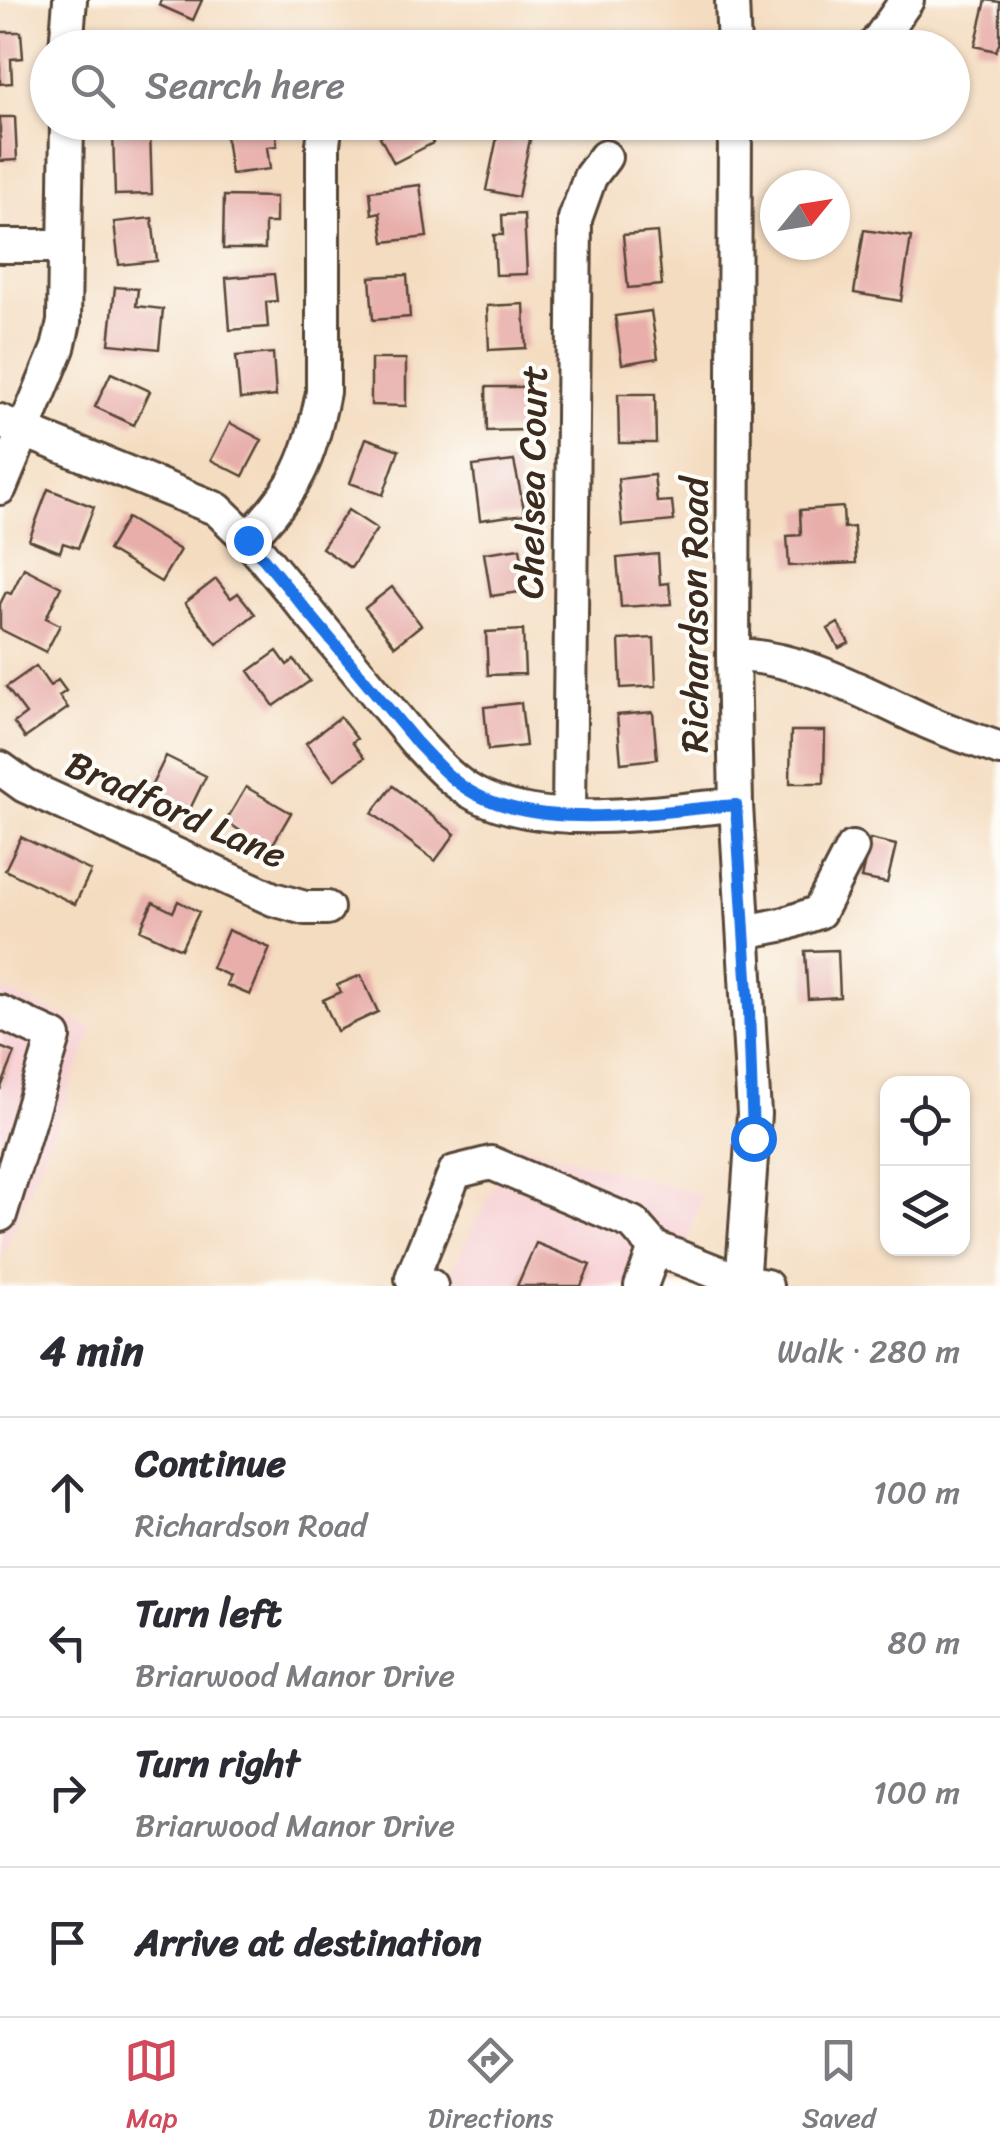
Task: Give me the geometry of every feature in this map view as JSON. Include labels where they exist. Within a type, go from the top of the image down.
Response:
[{"type":"street","points":[[68,30],[70,0]]},
{"type":"street","points":[[732,0],[733,30]]},
{"type":"street","points":[[886,30],[907,0]]},
{"type":"street","points":[[0,488],[12,427],[58,348],[64,322],[67,140]]},
{"type":"street","points":[[248,540],[294,485],[308,456],[320,408],[324,140]]},
{"type":"street","name":"Richardson Road","points":[[735,140],[732,655],[736,805],[754,1114],[750,1285]]},
{"type":"street","name":"Chelsea Court","points":[[569,816],[576,219],[590,178],[605,157]]},
{"type":"street","points":[[0,246],[64,246]]},
{"type":"street","points":[[12,427],[217,509],[248,540],[444,772],[473,793],[506,808],[538,815],[736,805]]},
{"type":"street","points":[[732,655],[767,656],[799,666],[941,728],[1000,748]]},
{"type":"street","name":"Bradford Lane","points":[[0,768],[25,786],[274,899],[305,908],[327,908]]},
{"type":"street","points":[[744,932],[819,912],[852,848]]},
{"type":"street","points":[[0,1012],[54,1038],[6,1176],[0,1215]]},
{"type":"street","points":[[431,1286],[412,1278],[455,1172],[491,1163],[633,1223],[655,1248],[750,1285]]},
{"type":"street","points":[[640,1286],[655,1248]]},
{"type":"shaded area","points":[[0,989],[94,1029],[0,1261]]},
{"type":"shaded area","points":[[515,1143],[702,1195],[674,1286],[444,1286]]},
{"type":"building","points":[[161,0],[202,0],[193,20],[159,5]]},
{"type":"building","points":[[986,0],[1000,2],[1000,42],[996,51],[975,46]]},
{"type":"building","points":[[0,32],[21,32],[23,58],[11,59],[12,83],[0,84]]},
{"type":"building","points":[[0,117],[15,117],[17,160],[0,161]]},
{"type":"building","points":[[113,140],[150,140],[152,194],[115,195]]},
{"type":"building","points":[[226,140],[276,140],[277,146],[267,147],[270,169],[231,174]]},
{"type":"building","points":[[382,140],[431,140],[433,143],[394,163]]},
{"type":"building","points":[[496,140],[530,140],[518,197],[486,190]]},
{"type":"building","points":[[420,185],[427,237],[384,242],[380,212],[372,214],[370,191]]},
{"type":"building","points":[[224,196],[276,197],[276,223],[265,223],[265,249],[223,249]]},
{"type":"building","points":[[524,214],[527,274],[496,275],[494,235],[503,235],[502,215]]},
{"type":"building","points":[[152,218],[157,261],[119,265],[114,222]]},
{"type":"building","points":[[864,230],[911,237],[901,301],[854,293]]},
{"type":"building","points":[[657,232],[662,285],[628,288],[623,235]]},
{"type":"building","points":[[274,274],[277,301],[266,302],[268,327],[230,330],[226,278]]},
{"type":"building","points":[[407,275],[410,317],[373,320],[370,277]]},
{"type":"building","points":[[115,287],[138,289],[136,306],[163,309],[159,349],[109,344]]},
{"type":"building","points":[[524,304],[526,348],[489,350],[487,306]]},
{"type":"building","points":[[651,311],[658,358],[622,364],[615,316]]},
{"type":"building","points":[[273,353],[276,396],[240,399],[236,356]]},
{"type":"building","points":[[371,359],[406,359],[406,406],[371,405]]},
{"type":"building","points":[[111,373],[150,391],[134,425],[95,407]]},
{"type":"building","points":[[486,387],[524,387],[525,430],[487,431]]},
{"type":"building","points":[[618,394],[655,394],[656,443],[619,443]]},
{"type":"building","points":[[230,423],[262,440],[243,476],[211,460]]},
{"type":"building","points":[[366,438],[399,450],[383,495],[350,483]]},
{"type":"building","points":[[514,461],[525,514],[480,520],[473,466]]},
{"type":"building","points":[[654,475],[657,502],[672,501],[674,521],[622,526],[618,479]]},
{"type":"building","points":[[48,489],[94,507],[78,548],[63,543],[60,552],[29,540]]},
{"type":"building","points":[[843,507],[844,528],[854,527],[856,563],[789,566],[787,536],[801,535],[800,510]]},
{"type":"building","points":[[348,510],[377,529],[351,568],[322,548]]},
{"type":"building","points":[[127,518],[180,550],[161,582],[108,550]]},
{"type":"building","points":[[520,548],[527,591],[491,596],[484,553]]},
{"type":"building","points":[[658,554],[660,584],[669,583],[671,604],[621,607],[617,558]]},
{"type":"building","points":[[24,568],[61,587],[46,618],[60,625],[46,652],[0,629],[0,604],[6,592],[11,594]]},
{"type":"building","points":[[216,579],[231,598],[238,593],[255,614],[217,644],[185,603]]},
{"type":"building","points":[[392,587],[421,625],[395,646],[365,608]]},
{"type":"building","points":[[838,623],[849,643],[839,648],[828,629]]},
{"type":"building","points":[[523,630],[525,674],[488,675],[486,632]]},
{"type":"building","points":[[654,638],[656,686],[621,688],[619,640]]},
{"type":"building","points":[[277,651],[287,665],[294,660],[310,681],[274,706],[249,671]]},
{"type":"building","points":[[36,666],[50,686],[58,680],[66,691],[59,696],[68,708],[25,738],[14,723],[26,714],[6,687]]},
{"type":"building","points":[[521,703],[526,746],[488,750],[484,707]]},
{"type":"building","points":[[653,712],[657,759],[621,763],[617,715]]},
{"type":"building","points":[[340,717],[357,739],[352,742],[364,758],[334,780],[306,743]]},
{"type":"building","points":[[791,731],[825,731],[824,783],[790,783]]},
{"type":"building","points":[[166,756],[206,776],[188,813],[148,793]]},
{"type":"building","points":[[393,786],[455,834],[435,861],[372,813]]},
{"type":"building","points":[[246,787],[291,813],[269,851],[226,821]]},
{"type":"building","points":[[21,837],[91,871],[75,904],[5,870]]},
{"type":"building","points":[[870,839],[896,845],[887,883],[861,878]]},
{"type":"building","points":[[178,901],[199,912],[181,949],[140,930],[153,902],[173,912]]},
{"type":"building","points":[[228,930],[270,948],[250,995],[226,985],[230,976],[212,968]]},
{"type":"building","points":[[838,950],[840,997],[808,999],[805,951]]},
{"type":"building","points":[[361,975],[378,1012],[337,1031],[323,1000],[341,992],[337,985]]},
{"type":"building","points":[[0,1047],[15,1053],[0,1090]]},
{"type":"building","points":[[536,1243],[590,1265],[581,1286],[517,1286]]},
{"type":"route","points":[[248,540],[417,743],[444,772],[473,793],[506,808],[538,815],[736,805],[753,1138]]}]
